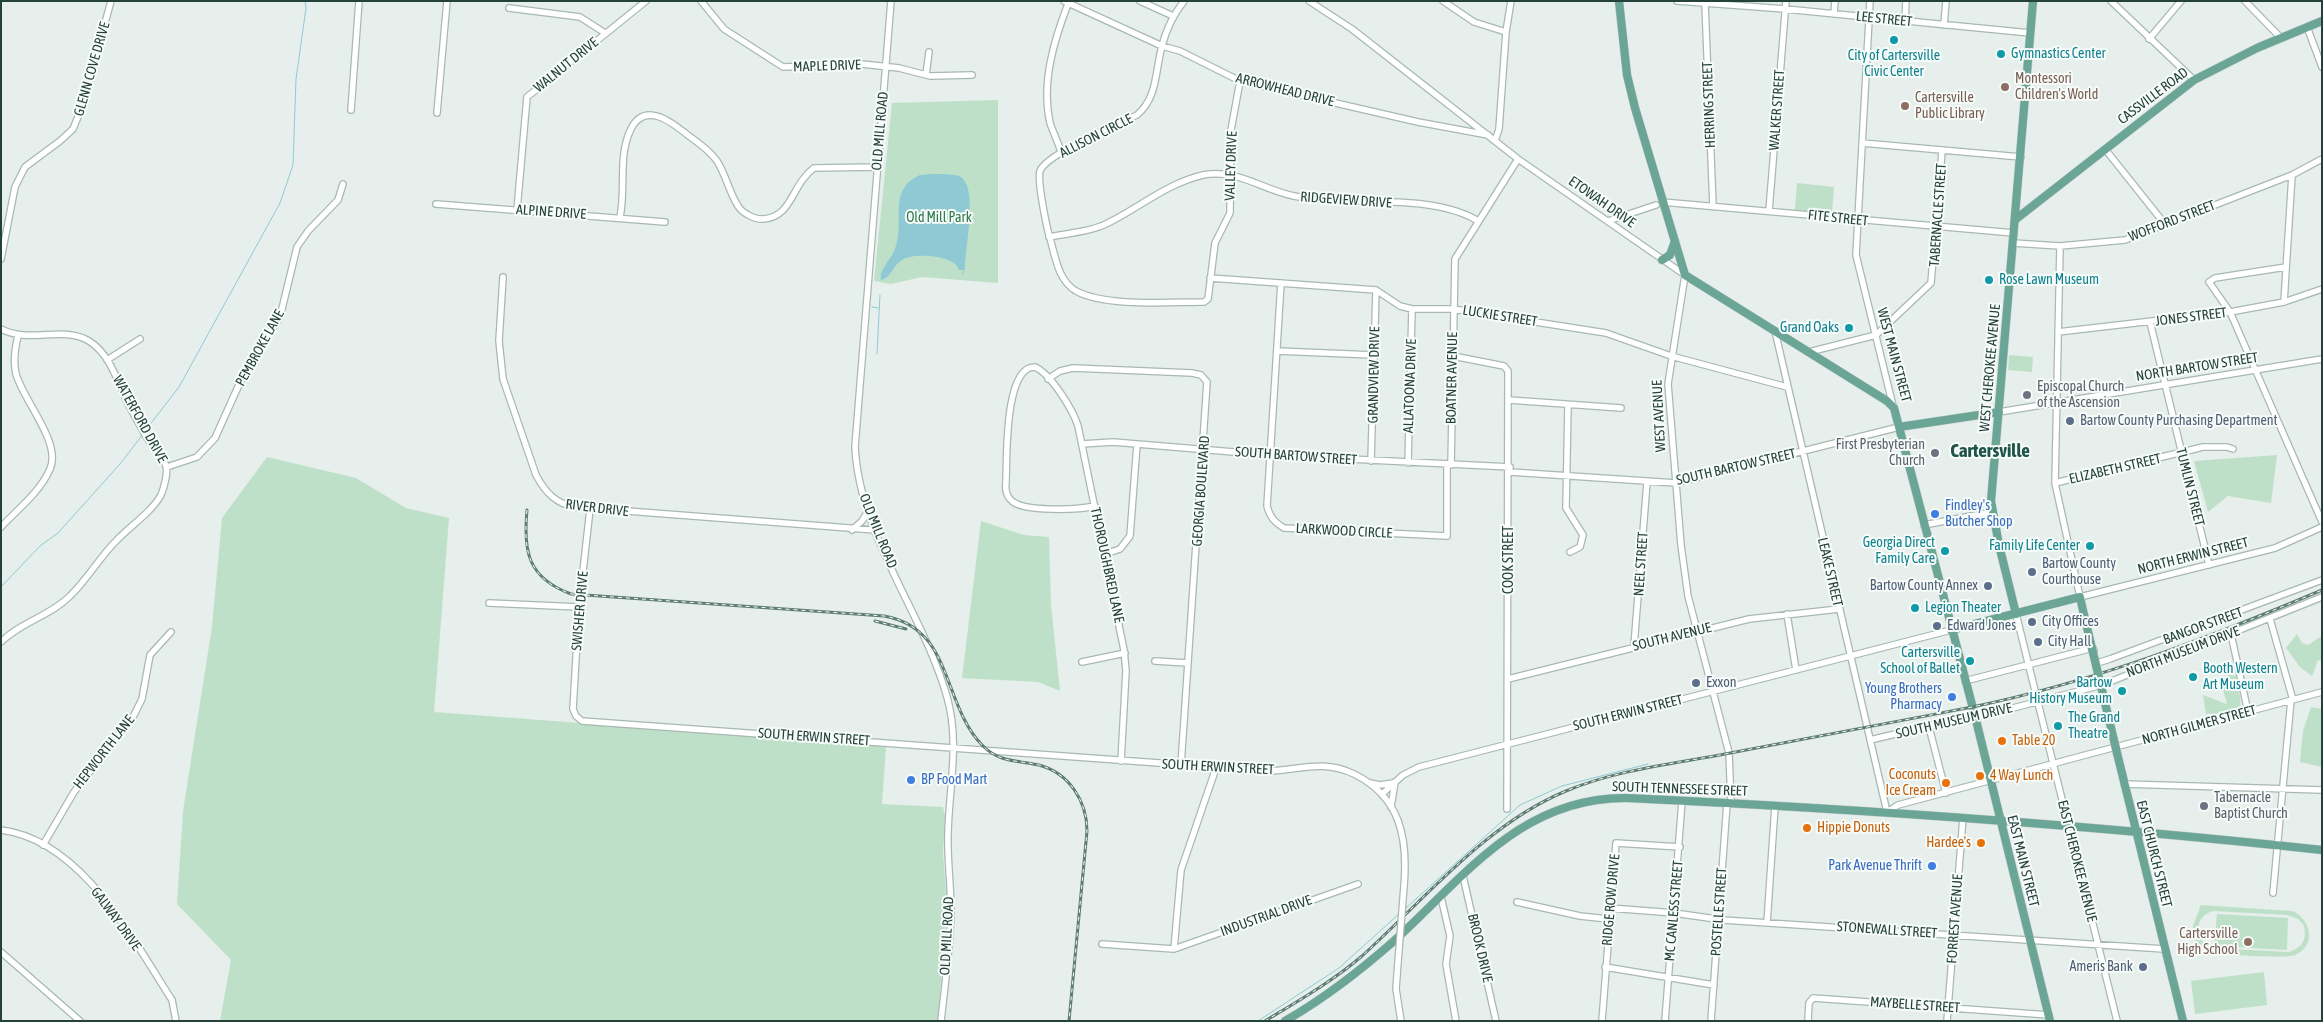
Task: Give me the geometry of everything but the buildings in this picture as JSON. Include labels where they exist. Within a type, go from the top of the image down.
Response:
[{"type":"main road","name":"WEST AVENUE","points":[[1619,1],[1627,75],[1659,203],[1675,241],[1685,275]]},
{"type":"main road","name":"WEST CHEROKEE AVENUE","points":[[2016,614],[1992,512],[1992,491],[2033,1]]},
{"type":"main road","name":"CASSVILLE ROAD","points":[[2016,219],[2194,80],[2280,37],[2322,21]]},
{"type":"main road","points":[[2017,202],[2023,206],[2031,206]]},
{"type":"main road","points":[[1662,260],[1670,255],[1675,241]]},
{"type":"main road","name":"ETOWAH DRIVE","points":[[1685,275],[1892,406]]},
{"type":"main road","name":"WEST MAIN STREET","points":[[1892,406],[1972,707]]},
{"type":"main road","name":"NORTH BARTOW STREET","points":[[1899,428],[1999,412]]},
{"type":"main road","name":"NORTH ERWIN STREET","points":[[1951,630],[2080,597]]},
{"type":"main road","name":"EAST CHURCH STREET","points":[[2080,597],[2183,1021]]},
{"type":"main road","name":"EAST MAIN STREET","points":[[1972,707],[2050,1018]]},
{"type":"main road","name":"SOUTH TENNESSEE STREET","points":[[1285,1021],[1326,996],[1360,971],[1463,876],[1514,832],[1533,820],[1560,808],[1607,798],[1886,812],[2069,826],[2322,850]]},
{"type":"street","name":"GLENN COVE DRIVE","points":[[1,259],[15,187],[25,167],[60,141],[73,128],[82,107],[111,1]]},
{"type":"street","points":[[351,110],[359,1]]},
{"type":"street","points":[[437,113],[447,1]]},
{"type":"street","name":"WALNUT DRIVE","points":[[516,210],[527,97],[646,1]]},
{"type":"street","name":"MAPLE DRIVE","points":[[701,1],[724,29],[784,67],[851,64],[886,66],[926,76],[972,75]]},
{"type":"street","name":"OLD MILL ROAD","points":[[891,1],[876,167],[856,437],[858,478],[875,530],[942,682],[951,716],[954,748],[948,835],[950,922],[941,1021]]},
{"type":"street","points":[[1140,1],[1173,16]]},
{"type":"street","name":"ALLISON CIRCLE","points":[[1184,1],[1173,16],[1162,46],[1152,96],[1144,108],[1137,115],[1048,160],[1040,170],[1038,180],[1049,237],[1066,284],[1077,292],[1093,298],[1204,302],[1210,294],[1210,278]]},
{"type":"street","name":"ETOWAH DRIVE","points":[[1309,1],[1352,29],[1518,159],[1685,275]]},
{"type":"street","points":[[1443,1],[1474,22],[1506,32]]},
{"type":"street","points":[[1454,10],[1456,1]]},
{"type":"street","points":[[1495,141],[1499,129],[1506,32],[1511,1]]},
{"type":"street","name":"LEE STREET","points":[[1677,1],[1785,9],[2030,34]]},
{"type":"street","name":"WALKER STREET","points":[[1769,211],[1786,1]]},
{"type":"street","points":[[1834,14],[1836,1]]},
{"type":"street","name":"WEST MAIN STREET","points":[[1870,1],[1856,261],[1876,335],[1892,406]]},
{"type":"street","points":[[1905,21],[1906,1]]},
{"type":"street","points":[[1944,25],[1946,1]]},
{"type":"street","points":[[2111,1],[2194,80]]},
{"type":"street","points":[[2149,39],[2181,1]]},
{"type":"street","points":[[2244,1],[2280,37]]},
{"type":"street","points":[[1062,152],[1050,123],[1050,75],[1054,39],[1066,2]]},
{"type":"street","name":"ARROWHEAD DRIVE","points":[[1066,2],[1162,46],[1180,51],[1240,81],[1418,122],[1488,135]]},
{"type":"street","name":"HERRING STREET","points":[[1705,4],[1714,207]]},
{"type":"street","points":[[509,8],[580,17],[605,33]]},
{"type":"street","points":[[2307,27],[2322,67]]},
{"type":"street","points":[[926,76],[929,52]]},
{"type":"street","name":"VALLEY DRIVE","points":[[1210,278],[1215,243],[1230,213],[1232,130],[1240,81]]},
{"type":"street","points":[[620,217],[627,139],[634,125],[642,118],[652,115],[662,116],[676,123],[708,150],[722,171],[738,207],[761,220],[773,218],[782,212],[800,180],[814,168],[876,167]]},
{"type":"street","points":[[1862,143],[2021,157]]},
{"type":"street","points":[[2105,149],[2164,224]]},
{"type":"street","name":"TABERNACLE STREET","points":[[1809,352],[1876,335],[1931,283],[1938,226],[1942,151]]},
{"type":"street","name":"BOATNER AVENUE","points":[[1447,536],[1456,259],[1518,159]]},
{"type":"street","name":"WOFFORD STREET","points":[[2014,244],[2060,246],[2118,242],[2292,175],[2322,160]]},
{"type":"street","name":"RIDGEVIEW DRIVE","points":[[1049,237],[1090,230],[1107,223],[1180,182],[1205,175],[1249,179],[1295,196],[1446,208],[1478,221]]},
{"type":"street","points":[[2284,302],[2292,175]]},
{"type":"street","name":"PEMBROKE LANE","points":[[167,467],[197,456],[215,438],[242,378],[280,317],[297,247],[308,231],[338,200],[343,184]]},
{"type":"street","name":"FITE STREET","points":[[1608,221],[1659,203],[2014,233]]},
{"type":"street","name":"ALPINE DRIVE","points":[[436,204],[665,222]]},
{"type":"street","points":[[2060,246],[2055,483],[2080,597]]},
{"type":"street","points":[[2286,267],[2212,279],[2210,285],[2230,312],[2322,522]]},
{"type":"street","name":"WEST AVENUE","points":[[1685,275],[1668,393],[1685,580],[1729,753],[1729,803]]},
{"type":"street","name":"RIVER DRIVE","points":[[503,277],[499,341],[503,379],[534,469],[543,487],[557,502],[568,506],[590,509],[851,530],[875,530]]},
{"type":"street","name":"LUCKIE STREET","points":[[1210,278],[1376,290],[1400,306],[1412,309],[1453,309],[1606,333],[1672,356],[1787,387]]},
{"type":"street","name":"LARKWOOD CIRCLE","points":[[1282,283],[1267,506],[1270,516],[1284,528],[1447,536]]},
{"type":"street","name":"JONES STREET","points":[[2058,332],[2230,312],[2284,302],[2322,288]]},
{"type":"street","name":"GRANDVIEW DRIVE","points":[[1371,460],[1376,290]]},
{"type":"street","name":"ALLATOONA DRIVE","points":[[1408,463],[1412,309]]},
{"type":"street","name":"TUMLIN STREET","points":[[2150,322],[2209,565]]},
{"type":"street","name":"WATERFORD DRIVE","points":[[1,329],[18,336],[59,334],[88,340],[107,360],[131,409],[147,437],[160,452],[167,467],[161,495],[142,518],[115,542],[70,596],[43,616],[12,631],[1,642]]},
{"type":"street","name":"LEAKE STREET","points":[[1775,331],[1886,812]]},
{"type":"street","points":[[1,527],[44,479],[53,459],[50,444],[17,376],[15,355],[18,336]]},
{"type":"street","points":[[107,360],[140,339]]},
{"type":"street","points":[[1277,351],[1373,355]]},
{"type":"street","name":"COOK STREET","points":[[1453,356],[1507,368],[1510,470],[1507,809]]},
{"type":"street","name":"NORTH BARTOW STREET","points":[[1999,412],[2322,359]]},
{"type":"street","points":[[1048,379],[1038,368],[1030,367],[1021,373],[1014,384],[1006,482],[1007,494],[1014,503],[1024,506],[1072,509],[1095,506]]},
{"type":"street","name":"GEORGIA BOULEVARD","points":[[1048,379],[1060,371],[1073,368],[1200,374],[1208,385],[1181,765]]},
{"type":"street","name":"THOROUGHBRED LANE","points":[[1048,379],[1072,409],[1082,444],[1125,653],[1121,761]]},
{"type":"street","points":[[1508,400],[1621,408]]},
{"type":"street","points":[[1568,405],[1566,508],[1583,535],[1580,547],[1570,552]]},
{"type":"street","name":"SOUTH BARTOW STREET","points":[[1082,444],[1099,442],[1137,444],[1270,455],[1449,465],[1567,476],[1676,483],[1899,428]]},
{"type":"street","points":[[1104,554],[1120,549],[1130,536],[1137,444]]},
{"type":"street","name":"ELIZABETH STREET","points":[[2055,483],[2203,447],[2227,447],[2233,449]]},
{"type":"street","name":"NEEL STREET","points":[[1634,646],[1647,482]]},
{"type":"street","name":"SWISHER DRIVE","points":[[574,713],[579,607],[590,509]]},
{"type":"street","points":[[851,530],[862,521],[868,511]]},
{"type":"street","points":[[1924,525],[1992,512]]},
{"type":"street","name":"NORTH ERWIN STREET","points":[[2080,597],[2280,547],[2322,527]]},
{"type":"street","name":"BANGOR STREET","points":[[2028,665],[2093,648],[2097,663],[2322,580]]},
{"type":"street","name":"NORTH MUSEUM DRIVE","points":[[2038,701],[2102,689],[2147,666],[2322,597]]},
{"type":"street","points":[[489,603],[579,607]]},
{"type":"street","name":"SOUTH AVENUE","points":[[1508,679],[1634,646],[1749,619],[1839,609]]},
{"type":"street","points":[[1787,614],[1796,670]]},
{"type":"street","name":"WEST CHEROKEE AVENUE","points":[[2016,614],[2038,701]]},
{"type":"street","points":[[2270,619],[2292,700],[2273,893]]},
{"type":"street","name":"SOUTH ERWIN STREET","points":[[574,713],[582,721],[1216,768],[1268,771],[1309,765],[1326,766],[1351,772],[1368,782],[1382,794],[1408,772],[1419,767],[1951,630]]},
{"type":"street","name":"HEPWORTH LANE","points":[[43,845],[74,792],[134,715],[142,700],[150,655],[170,632]]},
{"type":"street","points":[[2230,634],[2248,712]]},
{"type":"street","points":[[1082,662],[1125,653]]},
{"type":"street","points":[[1155,661],[1188,663]]},
{"type":"street","points":[[1965,681],[2028,665]]},
{"type":"street","name":"NORTH GILMER STREET","points":[[1886,812],[1898,805],[2116,751],[2322,692]]},
{"type":"street","name":"SOUTH MUSEUM DRIVE","points":[[1870,740],[2038,701]]},
{"type":"street","name":"EAST CHEROKEE AVENUE","points":[[2038,701],[2117,1021]]},
{"type":"street","points":[[1929,727],[1946,793]]},
{"type":"street","points":[[1174,949],[1181,870],[1216,768]]},
{"type":"street","points":[[1368,782],[1380,785],[1395,782],[1391,807]]},
{"type":"street","points":[[2124,784],[2322,790]]},
{"type":"street","points":[[1382,794],[1391,807],[1405,842],[1404,886],[1396,989],[1401,1021]]},
{"type":"street","name":"MC CANLESS STREET","points":[[1665,1021],[1680,847],[1682,801]]},
{"type":"street","name":"POSTELLE STREET","points":[[1711,1021],[1729,803]]},
{"type":"street","points":[[1767,923],[1775,806]]},
{"type":"street","name":"FORREST AVENUE","points":[[1947,1021],[1962,818]]},
{"type":"street","name":"GALWAY DRIVE","points":[[1,830],[43,845],[66,861],[97,889],[108,902],[172,1000],[176,1021]]},
{"type":"street","name":"RIDGE ROW DRIVE","points":[[1602,1021],[1608,919],[1616,843],[1680,847]]},
{"type":"street","name":"BROOK DRIVE","points":[[1463,876],[1496,1021]]},
{"type":"street","name":"INDUSTRIAL DRIVE","points":[[1102,944],[1174,949],[1358,884]]},
{"type":"street","points":[[1441,897],[1450,936],[1446,964],[1456,1021]]},
{"type":"street","points":[[1517,902],[1580,916],[1608,919]]},
{"type":"street","name":"STONEWALL STREET","points":[[1610,908],[1674,912],[1719,920],[2164,949]]},
{"type":"street","points":[[1,952],[80,1021]]},
{"type":"street","points":[[1605,967],[1714,985]]},
{"type":"street","name":"MAYBELLE STREET","points":[[1808,1021],[1810,999],[1948,1006],[2050,1018]]},
{"type":"green space","name":"Old Mill Park","points":[[998,100],[998,283],[922,277],[891,284],[874,281],[892,103]]},
{"type":"green space","points":[[1797,183],[1834,187],[1832,213],[1795,210]]},
{"type":"green space","points":[[2009,355],[2033,357],[2032,372],[2008,370]]},
{"type":"green space","points":[[2277,455],[2271,503],[2228,496],[2208,512],[2194,461]]},
{"type":"green space","points":[[267,457],[356,478],[406,508],[449,518],[434,712],[886,746],[882,804],[943,807],[945,816],[943,854],[947,904],[938,1021],[220,1021],[231,960],[177,904],[183,811],[212,627],[222,518]]},
{"type":"green space","points":[[981,521],[1024,535],[1049,537],[1051,604],[1060,691],[1038,682],[962,678]]},
{"type":"green space","points":[[2297,634],[2302,643],[2308,645],[2322,636],[2322,661],[2318,660],[2312,676],[2300,667],[2286,648]]},
{"type":"green space","points":[[2228,674],[2236,676],[2240,708],[2230,713],[2206,714],[2203,695],[2227,704],[2222,686]]},
{"type":"green space","points":[[2311,707],[2322,709],[2322,767],[2300,762],[2303,731]]},
{"type":"green space","points":[[2200,905],[2292,911],[2304,920],[2309,932],[2309,939],[2302,951],[2289,956],[2252,956],[2208,951],[2198,944],[2194,938],[2193,925]],"holes":[[[2213,911],[2287,915],[2298,919],[2303,924],[2305,933],[2301,945],[2289,952],[2212,948],[2201,940],[2199,934],[2198,928],[2202,918]]]},
{"type":"green space","points":[[2217,914],[2288,918],[2287,950],[2214,946]]},
{"type":"green space","points":[[2264,972],[2267,1005],[2195,1014],[2191,981]]},
{"type":"water","points":[[920,175],[955,175],[965,182],[969,192],[970,220],[965,270],[959,270],[956,265],[943,258],[915,256],[902,260],[887,277],[881,280],[883,268],[893,253],[898,239],[900,198],[903,189],[910,181]]},
{"type":"waterway","points":[[145,431],[179,387],[280,203],[293,165],[296,79],[306,8],[305,1]]},
{"type":"waterway","points":[[877,354],[880,295]]},
{"type":"waterway","points":[[872,307],[878,308]]},
{"type":"waterway","points":[[1,587],[40,546],[58,533],[120,464],[143,434]]},
{"type":"waterway","points":[[1406,908],[1520,805],[1562,786],[1648,764]]},
{"type":"waterway","points":[[1258,1021],[1339,968],[1399,914]]},
{"type":"railway","points":[[527,510],[526,539],[531,562],[545,580],[571,594],[884,616],[907,623],[923,635],[935,651],[970,729],[983,746],[1002,758],[1039,765],[1059,774],[1074,790],[1084,809],[1087,831],[1069,1021]]},
{"type":"railway","points":[[1265,1021],[1351,965],[1386,934],[1433,887],[1509,823],[1537,805],[1566,791],[1604,778],[1644,768],[2017,697],[2106,672],[2194,642],[2322,590]]},
{"type":"railway","points":[[875,621],[906,629]]},
{"type":"place","name":"City of Cartersville Civic Center","points":[[1894,40]]},
{"type":"place","name":"Gymnastics Center","points":[[2001,54]]},
{"type":"place","name":"Montessori Children's World","points":[[2005,87]]},
{"type":"place","name":"Cartersville Public Library","points":[[1905,106]]},
{"type":"place","name":"Rose Lawn Museum","points":[[1989,280]]},
{"type":"place","name":"Grand Oaks","points":[[1849,328]]},
{"type":"place","name":"Episcopal Church of the Ascension","points":[[2027,395]]},
{"type":"place","name":"Bartow County Purchasing Department","points":[[2070,421]]},
{"type":"place","name":"First Presbyterian Church","points":[[1935,453]]},
{"type":"place","name":"Findley's Butcher Shop","points":[[1935,514]]},
{"type":"place","name":"Family Life Center","points":[[2090,546]]},
{"type":"place","name":"Georgia Direct Family Care","points":[[1945,551]]},
{"type":"place","name":"Bartow County Courthouse","points":[[2032,572]]},
{"type":"place","name":"Bartow County Annex","points":[[1988,586]]},
{"type":"place","name":"Legion Theater","points":[[1915,608]]},
{"type":"place","name":"City Offices","points":[[2032,622]]},
{"type":"place","name":"Edward Jones","points":[[1937,626]]},
{"type":"place","name":"City Hall","points":[[2038,642]]},
{"type":"place","name":"Cartersville School of Ballet","points":[[1970,661]]},
{"type":"place","name":"Booth Western Art Museum","points":[[2193,677]]},
{"type":"place","name":"Exxon","points":[[1696,683]]},
{"type":"place","name":"Bartow History Museum","points":[[2122,691]]},
{"type":"place","name":"Young Brothers Pharmacy","points":[[1952,697]]},
{"type":"place","name":"The Grand Theatre","points":[[2058,726]]},
{"type":"place","name":"Table 20","points":[[2002,741]]},
{"type":"place","name":"4 Way Lunch","points":[[1980,776]]},
{"type":"place","name":"BP Food Mart","points":[[911,780]]},
{"type":"place","name":"Coconuts Ice Cream","points":[[1946,783]]},
{"type":"place","name":"Tabernacle Baptist Church","points":[[2204,806]]},
{"type":"place","name":"Hippie Donuts","points":[[1807,828]]},
{"type":"place","name":"Hardee's","points":[[1981,843]]},
{"type":"place","name":"Park Avenue Thrift","points":[[1932,866]]},
{"type":"place","name":"Cartersville High School","points":[[2248,942]]},
{"type":"place","name":"Ameris Bank","points":[[2143,967]]},
{"type":"district","name":"Cartersville","points":[[1990,451]]}]
